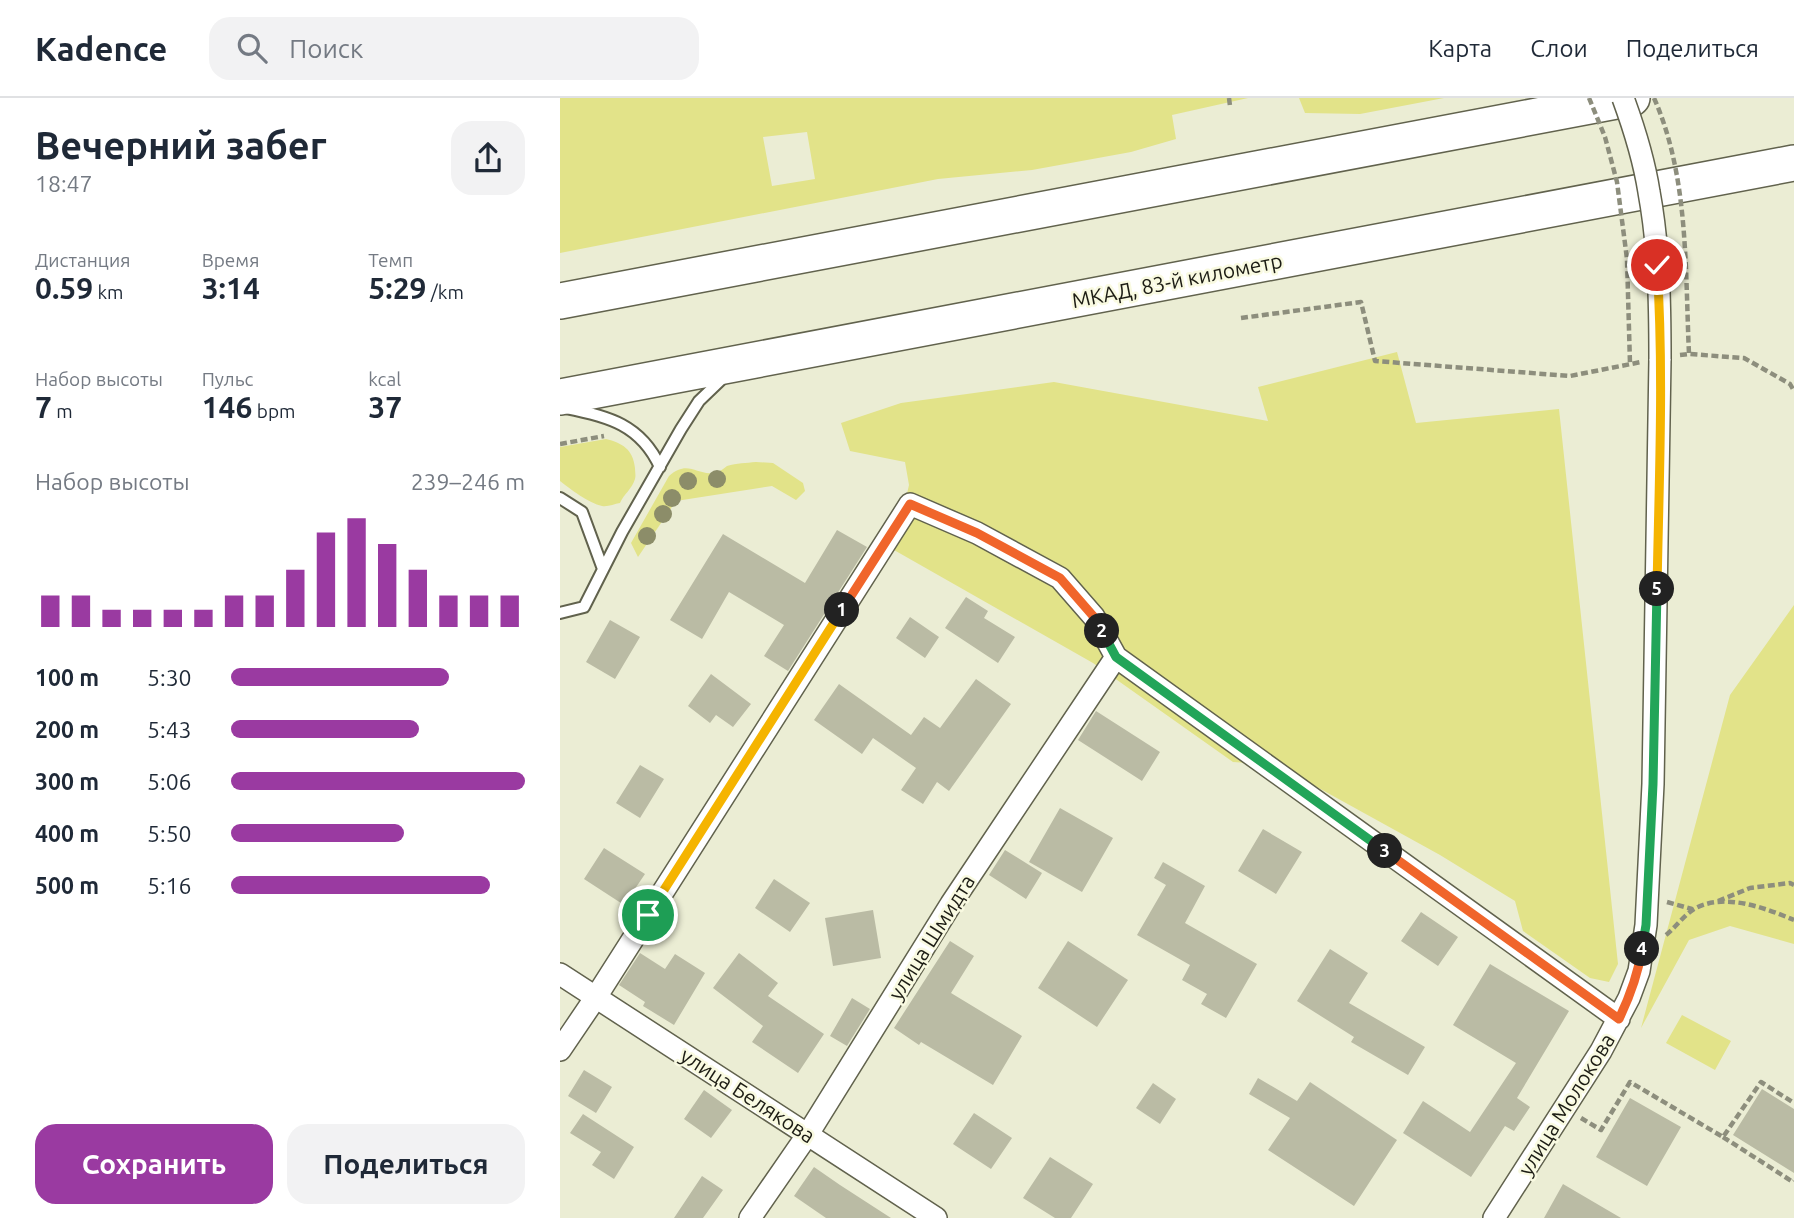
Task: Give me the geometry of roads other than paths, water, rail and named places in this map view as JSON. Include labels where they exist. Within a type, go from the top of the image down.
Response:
[{"type":"highway","points":[[560,301],[1632,98]]},
{"type":"highway","name":"МКАД, 83-й километр","points":[[560,397],[1794,163]]},
{"type":"street","name":"улица Молокова","points":[[1494,1218],[1619,1019],[1639,971],[1646,925],[1653,784],[1660,313],[1649,192],[1638,144],[1623,98]]},
{"type":"street","points":[[560,1050],[910,504],[977,533],[1060,578],[1094,617],[1116,657],[1619,1019]]},
{"type":"street","name":"улица Шмидта","points":[[750,1218],[808,1134],[951,904],[1116,657]]},
{"type":"street","name":"улица Белякова","points":[[560,974],[936,1218]]},
{"type":"lane","points":[[560,613],[584,607],[622,532],[699,401],[732,372],[750,361]]},
{"type":"lane","points":[[560,408],[598,414],[629,428],[646,442],[660,467]]},
{"type":"lane","points":[[560,498],[582,512],[603,569]]}]
